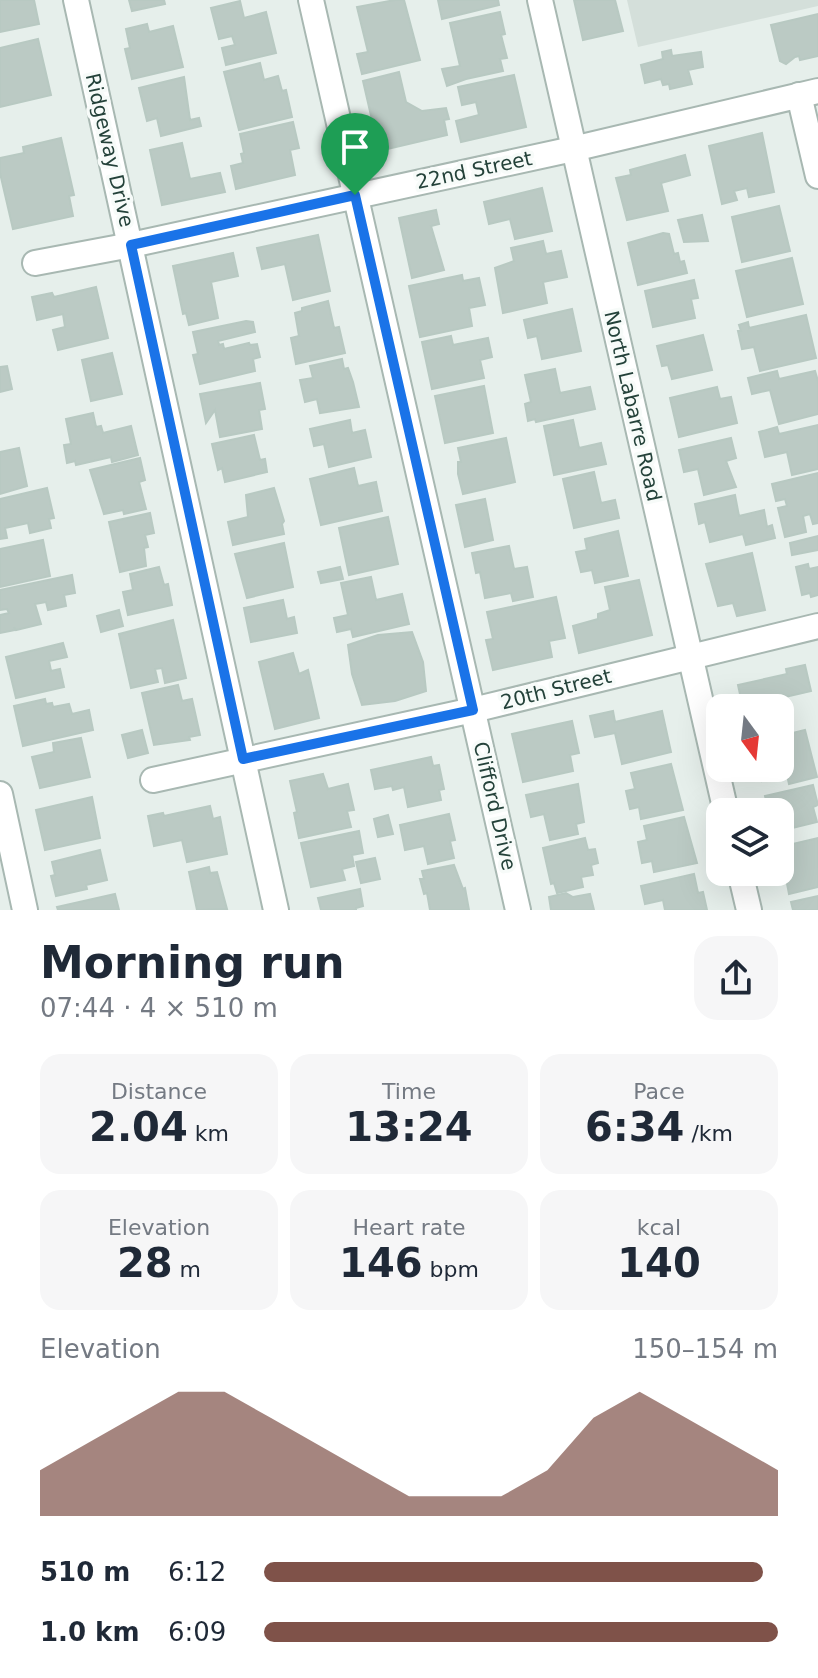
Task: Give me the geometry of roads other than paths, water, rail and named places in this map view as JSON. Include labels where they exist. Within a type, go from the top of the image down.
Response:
[{"type":"street","name":"Ridgeway Drive","points":[[76,0],[276,910]]},
{"type":"street","name":"Clifford Drive","points":[[311,0],[518,910]]},
{"type":"street","name":"North Labarre Road","points":[[540,0],[723,798]]},
{"type":"street","name":"22nd Street","points":[[35,263],[573,149],[809,93]]},
{"type":"street","points":[[809,93],[818,176]]},
{"type":"street","name":"20th Street","points":[[153,780],[473,710],[818,626]]},
{"type":"street","points":[[0,794],[25,910]]},
{"type":"street","points":[[743,886],[749,910]]}]
